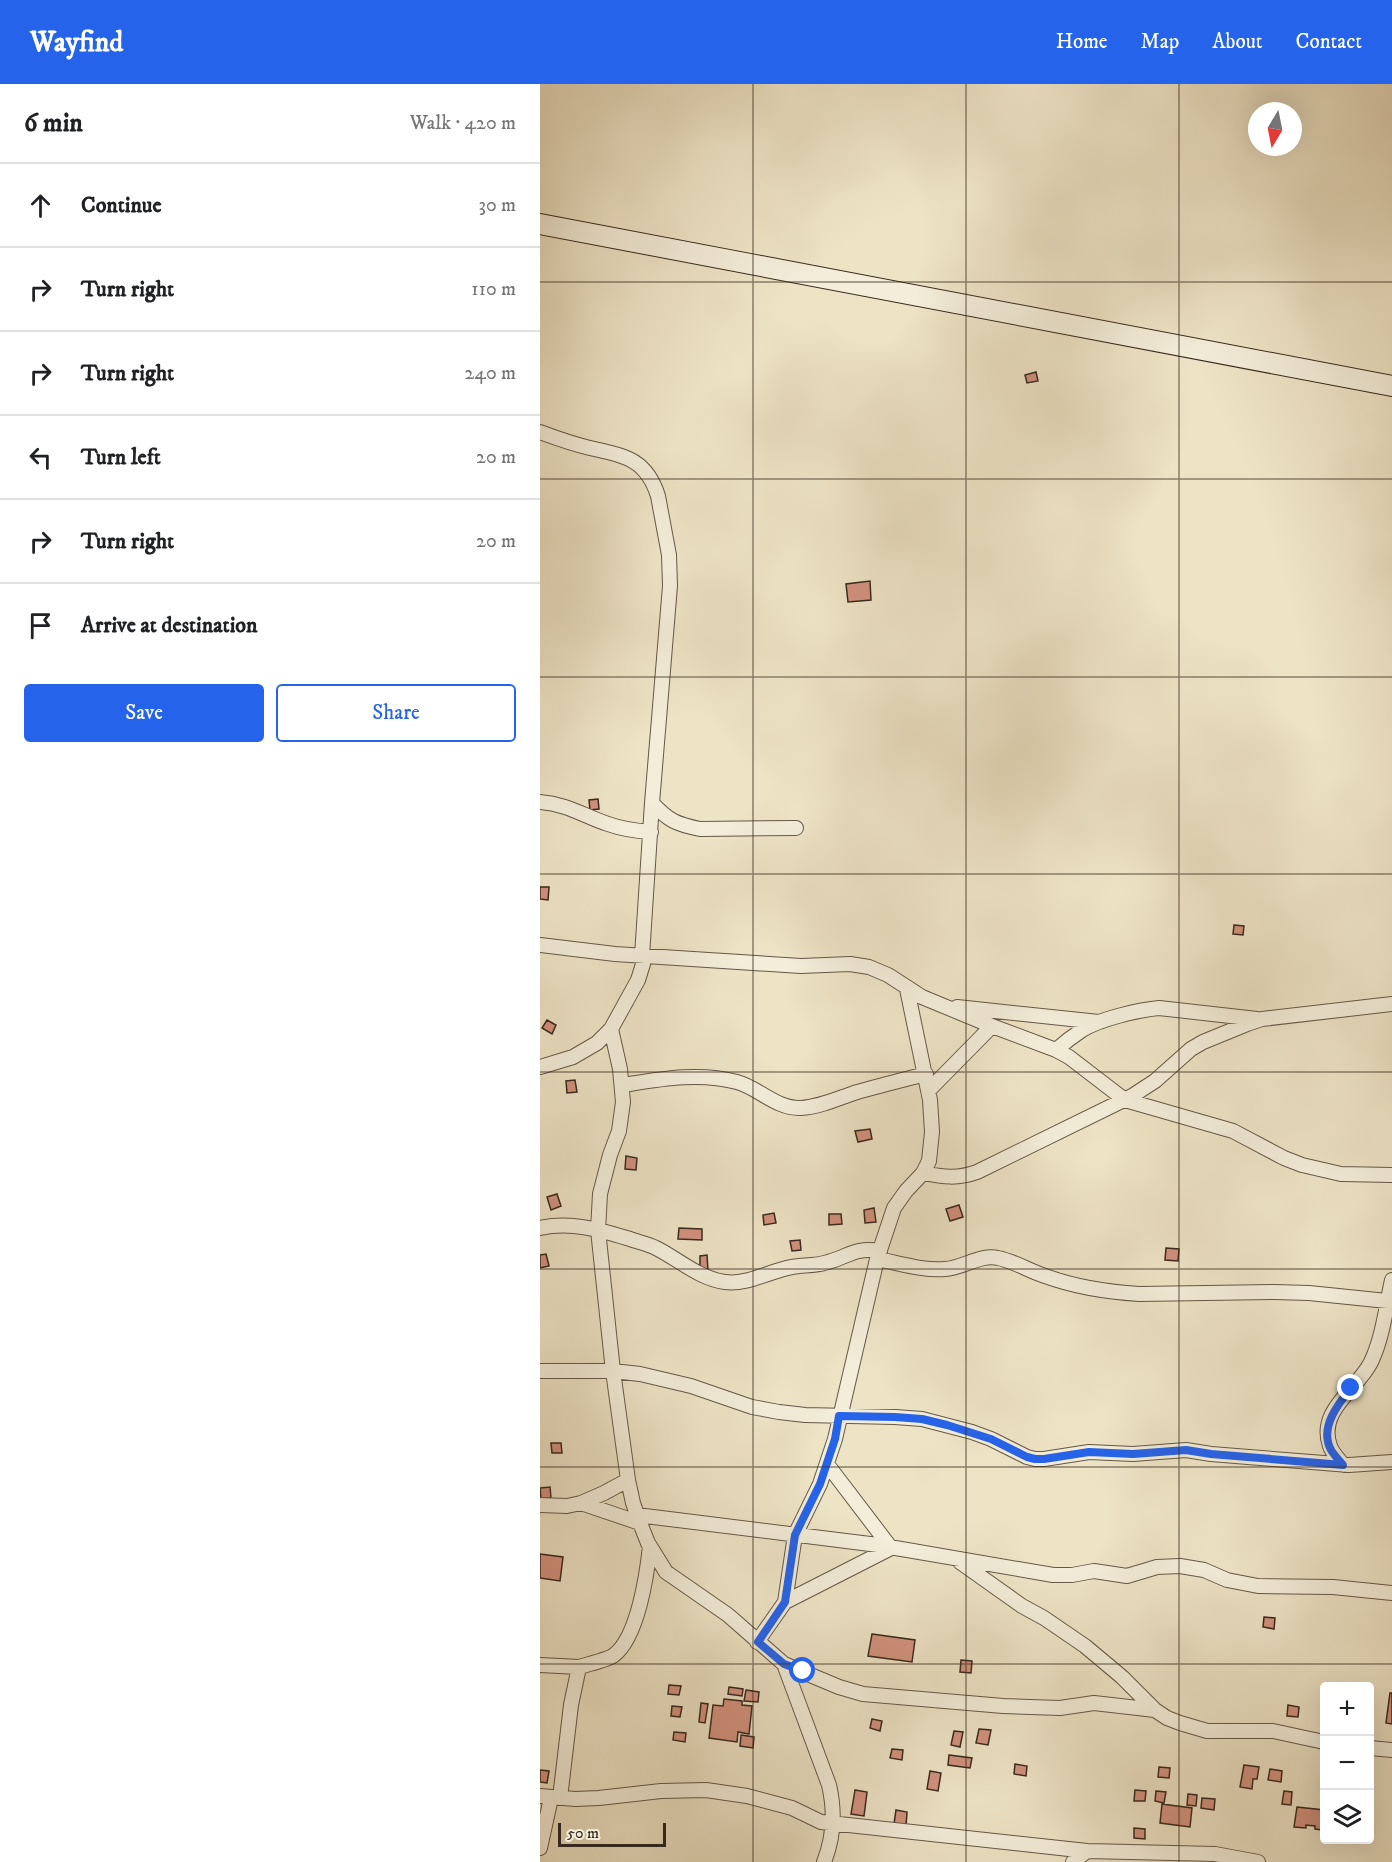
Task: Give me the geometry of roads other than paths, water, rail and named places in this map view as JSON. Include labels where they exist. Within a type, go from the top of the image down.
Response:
[{"type":"street","points":[[540,224],[1392,386]]},
{"type":"street","points":[[540,432],[581,446],[617,453],[632,460],[645,470],[658,495],[669,555],[670,586],[641,973],[611,1029],[597,1043],[573,1058],[540,1067]]},
{"type":"street","points":[[540,802],[572,808],[614,826],[651,832]]},
{"type":"street","points":[[652,803],[667,819],[700,829],[796,828]]},
{"type":"street","points":[[540,945],[642,956],[801,966],[850,964],[878,971],[907,989],[942,1005],[1056,1050],[1069,1057],[1125,1100],[1233,1131],[1302,1166],[1341,1174],[1392,1175]]},
{"type":"street","points":[[758,1642],[785,1602],[795,1535],[816,1493],[835,1439],[879,1255],[894,1208],[923,1173],[931,1154],[932,1116],[926,1074],[907,989]]},
{"type":"street","points":[[1056,1050],[1083,1029],[1134,1012],[1159,1008],[1262,1019],[1392,1004]]},
{"type":"street","points":[[942,1005],[1101,1022]]},
{"type":"street","points":[[923,1173],[949,1178],[968,1175],[1125,1100],[1155,1081],[1191,1049],[1203,1042],[1262,1019]]},
{"type":"street","points":[[928,1091],[992,1026]]},
{"type":"street","points":[[611,1029],[623,1085],[622,1117],[620,1131],[604,1174],[600,1194],[598,1230],[613,1371],[628,1480],[638,1519],[650,1546],[666,1572],[728,1615],[784,1664],[839,1687],[863,1694],[1003,1706],[1060,1708],[1094,1703],[1155,1710]]},
{"type":"street","points":[[623,1085],[676,1077],[739,1082],[779,1104],[799,1108],[926,1074]]},
{"type":"street","points":[[540,1228],[573,1225],[598,1230],[654,1247],[706,1276],[725,1282],[744,1282],[776,1271],[822,1264],[855,1251],[871,1250],[879,1255],[923,1268],[943,1270],[987,1257],[998,1258],[1067,1283],[1113,1292],[1139,1294],[1274,1292],[1333,1295],[1390,1303]]},
{"type":"street","points":[[1343,1465],[1330,1448],[1329,1422],[1336,1405],[1358,1381],[1376,1351],[1390,1303],[1392,1280]]},
{"type":"street","points":[[540,1371],[613,1371],[640,1374],[691,1386],[752,1407],[796,1414],[922,1419],[991,1439],[1035,1459],[1089,1452],[1133,1454],[1186,1450],[1343,1465],[1392,1462]]},
{"type":"street","points":[[827,1464],[891,1548]]},
{"type":"street","points":[[540,1505],[580,1503],[628,1480]]},
{"type":"street","points":[[580,1503],[638,1519],[795,1535],[1064,1576],[1095,1571],[1127,1576],[1157,1567],[1180,1566],[1204,1570],[1227,1580],[1258,1586],[1333,1587],[1392,1593]]},
{"type":"street","points":[[540,1665],[579,1667],[614,1656],[626,1640],[633,1625],[644,1588],[650,1546]]},
{"type":"street","points":[[785,1602],[891,1548]]},
{"type":"street","points":[[957,1559],[1022,1606],[1051,1622],[1085,1646],[1122,1677],[1155,1710],[1180,1723],[1207,1731],[1273,1731],[1320,1741]]},
{"type":"street","points":[[784,1664],[829,1785],[832,1799],[831,1839],[824,1862]]},
{"type":"street","points":[[540,1848],[579,1667]]},
{"type":"street","points":[[1374,1748],[1392,1750]]},
{"type":"street","points":[[550,1798],[599,1798],[661,1791],[706,1790],[747,1796],[792,1808],[815,1820],[1087,1851],[1215,1854],[1258,1862]]},
{"type":"street","points":[[1072,1862],[1087,1851]]}]
